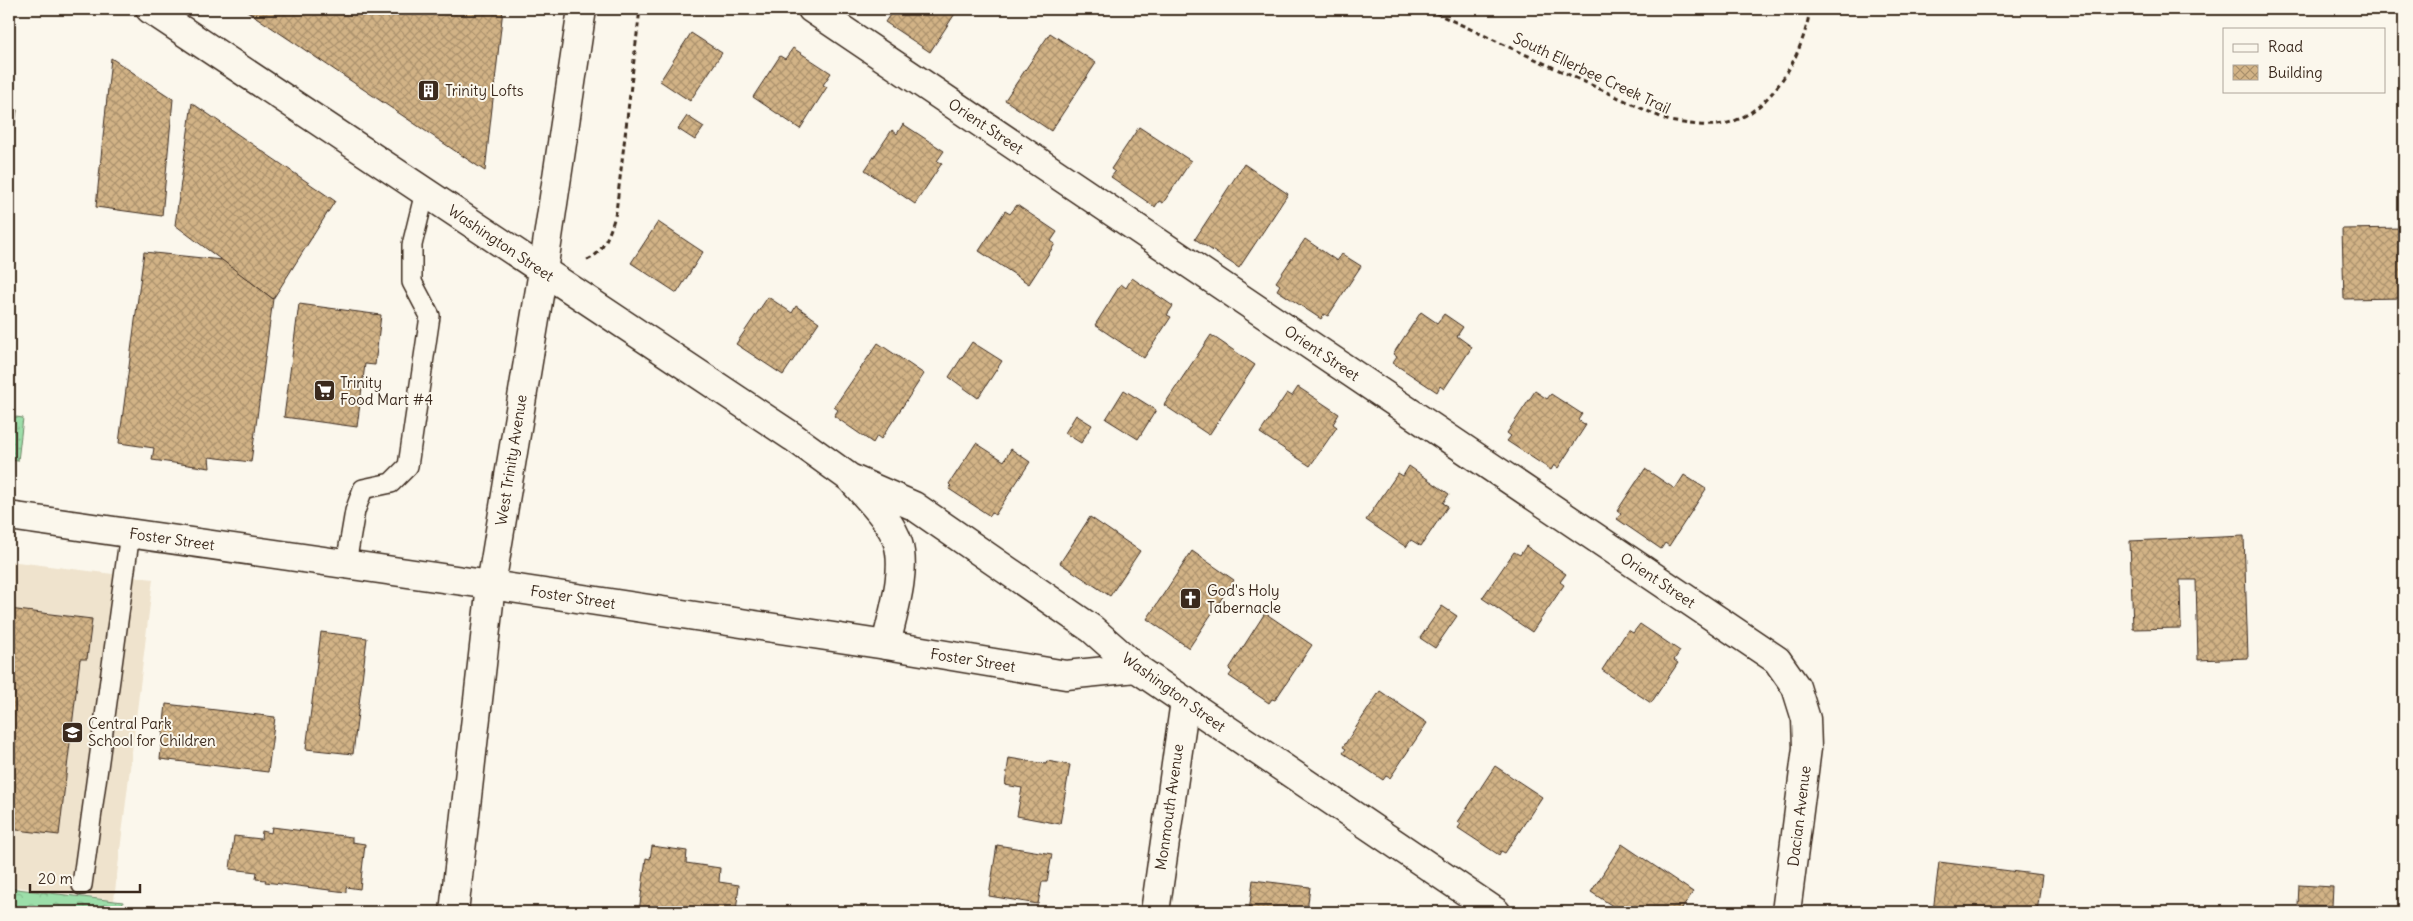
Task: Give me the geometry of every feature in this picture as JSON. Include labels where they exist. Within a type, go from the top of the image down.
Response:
[{"type":"street","name":"Washington Street","points":[[150,9],[793,437],[850,478],[914,506],[1092,629],[1136,668],[1489,911]]},
{"type":"street","name":"West Trinity Avenue","points":[[454,912],[491,585],[543,271],[582,9]]},
{"type":"street","name":"Orient Street","points":[[812,9],[1776,660],[1796,687],[1806,719]]},
{"type":"street","name":"Washington Street","points":[[850,478],[887,524],[898,543],[900,573],[886,645]]},
{"type":"street","name":"Foster Street","points":[[9,516],[491,585],[886,645],[1066,675],[1136,668]]},
{"type":"street","name":"Monmouth Avenue","points":[[1155,912],[1185,701]]},
{"type":"street","name":"Dacian Avenue","points":[[1786,912],[1807,748],[1806,719]]},
{"type":"lane","points":[[346,564],[355,511],[363,489],[391,482],[408,466],[430,316],[412,282],[412,245],[425,192]]},
{"type":"lane","points":[[82,885],[130,533]]},
{"type":"path","points":[[584,261],[594,258],[612,229],[616,212],[640,9]]},
{"type":"path","name":"South Ellerbee Creek Trail","points":[[1427,9],[1669,121],[1703,126],[1733,122],[1761,105],[1784,77],[1807,29],[1810,9]]},
{"type":"shaded area","name":"Central Park School for Children","points":[[9,561],[153,579],[114,900],[9,886]]},
{"type":"green space","points":[[9,416],[23,418],[18,461],[9,460]]},
{"type":"green space","points":[[9,888],[123,902],[122,912],[9,912]]},
{"type":"building","name":"Trinity Lofts","points":[[244,9],[503,9],[485,171]]},
{"type":"building","points":[[894,9],[958,9],[930,52],[885,22]]},
{"type":"building","points":[[691,33],[722,53],[690,101],[660,81]]},
{"type":"building","points":[[1050,33],[1096,63],[1051,131],[1005,100]]},
{"type":"building","points":[[793,48],[831,73],[823,85],[827,87],[800,129],[753,97],[780,56],[785,59]]},
{"type":"building","points":[[111,58],[173,99],[162,216],[96,207]]},
{"type":"building","points":[[192,103],[335,201],[273,299],[175,225]]},
{"type":"building","points":[[9,109],[17,110],[9,168]]},
{"type":"building","points":[[687,116],[704,127],[695,140],[678,129]]},
{"type":"building","points":[[903,124],[944,151],[937,161],[942,163],[915,204],[865,170],[892,130],[897,134]]},
{"type":"building","points":[[1139,127],[1191,161],[1163,203],[1159,201],[1155,207],[1111,177],[1115,172],[1111,169]]},
{"type":"building","points":[[1244,164],[1288,194],[1239,268],[1195,239]]},
{"type":"building","points":[[1017,205],[1057,232],[1051,241],[1055,244],[1029,284],[979,251],[1005,211],[1010,214]]},
{"type":"building","points":[[658,222],[703,252],[677,293],[631,263]]},
{"type":"building","points":[[2404,228],[2404,298],[2344,299],[2342,229]]},
{"type":"building","points":[[1305,239],[1337,261],[1342,254],[1361,266],[1328,316],[1324,314],[1321,319],[1277,290],[1280,285],[1276,282]]},
{"type":"building","points":[[144,252],[222,260],[273,299],[251,462],[209,457],[210,468],[152,460],[154,448],[119,443]]},
{"type":"building","points":[[1132,278],[1173,306],[1167,315],[1171,317],[1144,358],[1095,325],[1121,284],[1126,288]]},
{"type":"building","points":[[768,297],[792,313],[796,306],[819,322],[783,375],[736,344]]},
{"type":"building","name":"Trinity Food Mart #4","points":[[299,304],[381,315],[375,365],[365,364],[357,427],[284,417]]},
{"type":"building","points":[[1421,312],[1437,323],[1444,314],[1463,327],[1457,336],[1472,347],[1444,389],[1440,386],[1437,392],[1393,363],[1397,357],[1393,354]]},
{"type":"building","points":[[1211,335],[1255,365],[1209,435],[1164,405]]},
{"type":"building","points":[[972,342],[1002,361],[978,398],[949,377]]},
{"type":"building","points":[[878,343],[924,374],[881,439],[877,436],[873,443],[834,416],[838,410],[834,407]]},
{"type":"building","points":[[1298,387],[1339,414],[1333,424],[1337,427],[1310,466],[1260,433],[1287,393],[1292,396]]},
{"type":"building","points":[[1124,390],[1156,410],[1138,439],[1106,419]]},
{"type":"building","points":[[1535,391],[1547,399],[1551,394],[1582,414],[1578,420],[1586,425],[1558,468],[1554,465],[1551,470],[1507,441],[1511,436],[1507,433]]},
{"type":"building","points":[[1076,415],[1092,425],[1081,443],[1065,433]]},
{"type":"building","points":[[976,443],[1004,461],[1011,449],[1030,462],[995,515],[992,513],[990,516],[949,489],[951,486],[949,484]]},
{"type":"building","points":[[1409,466],[1449,494],[1443,503],[1448,506],[1421,546],[1411,540],[1406,547],[1366,520],[1398,473],[1403,476]]},
{"type":"building","points":[[1645,469],[1675,489],[1684,475],[1706,489],[1669,546],[1665,543],[1661,549],[1617,519],[1621,514],[1617,511]]},
{"type":"building","points":[[1090,517],[1140,551],[1110,596],[1060,563]]},
{"type":"building","points":[[2244,536],[2248,658],[2198,660],[2196,580],[2180,580],[2181,628],[2133,629],[2130,541]]},
{"type":"building","points":[[1526,546],[1566,574],[1560,582],[1564,585],[1532,632],[1482,598],[1514,552],[1520,555]]},
{"type":"building","name":"God's Holy Tabernacle","points":[[1192,551],[1234,580],[1189,648],[1147,619]]},
{"type":"building","points":[[1442,606],[1457,616],[1435,648],[1420,638]]},
{"type":"building","points":[[9,609],[92,619],[87,659],[80,659],[59,835],[9,829]]},
{"type":"building","points":[[1265,613],[1312,645],[1275,700],[1272,699],[1269,703],[1229,676],[1232,672],[1229,669]]},
{"type":"building","points":[[1640,624],[1680,651],[1674,660],[1678,663],[1651,703],[1602,670],[1628,630],[1633,633]]},
{"type":"building","points":[[321,632],[367,638],[353,754],[306,749]]},
{"type":"building","points":[[1380,691],[1427,723],[1390,778],[1386,776],[1383,780],[1343,753],[1346,749],[1343,747]]},
{"type":"building","points":[[166,704],[275,717],[268,772],[160,759]]},
{"type":"building","points":[[1009,758],[1046,764],[1047,761],[1070,765],[1060,824],[1017,816],[1022,788],[1005,785]]},
{"type":"building","points":[[1495,766],[1542,797],[1505,853],[1501,851],[1499,855],[1458,828],[1461,824],[1458,822]]},
{"type":"building","points":[[272,827],[352,837],[352,842],[365,844],[360,889],[346,887],[346,892],[265,882],[266,880],[256,879],[257,872],[230,869],[234,836],[261,839],[262,831],[271,833]]},
{"type":"building","points":[[1622,844],[1693,892],[1680,912],[1622,912],[1591,892]]},
{"type":"building","points":[[997,845],[1052,854],[1047,882],[1042,882],[1038,904],[989,896]]},
{"type":"building","points":[[652,846],[687,851],[686,863],[720,868],[719,882],[739,885],[736,912],[639,912],[646,858],[650,859]]},
{"type":"building","points":[[1939,862],[2042,875],[2037,912],[1933,912]]},
{"type":"building","points":[[1253,880],[1310,887],[1307,912],[1249,912]]},
{"type":"building","points":[[2299,885],[2333,887],[2332,906],[2298,905]]},
{"type":"place","name":"Trinity Lofts","points":[[429,90]]},
{"type":"place","name":"Trinity Food Mart #4","points":[[324,391]]},
{"type":"place","name":"God's Holy Tabernacle","points":[[1191,599]]},
{"type":"place","name":"Central Park School for Children","points":[[72,732]]}]
